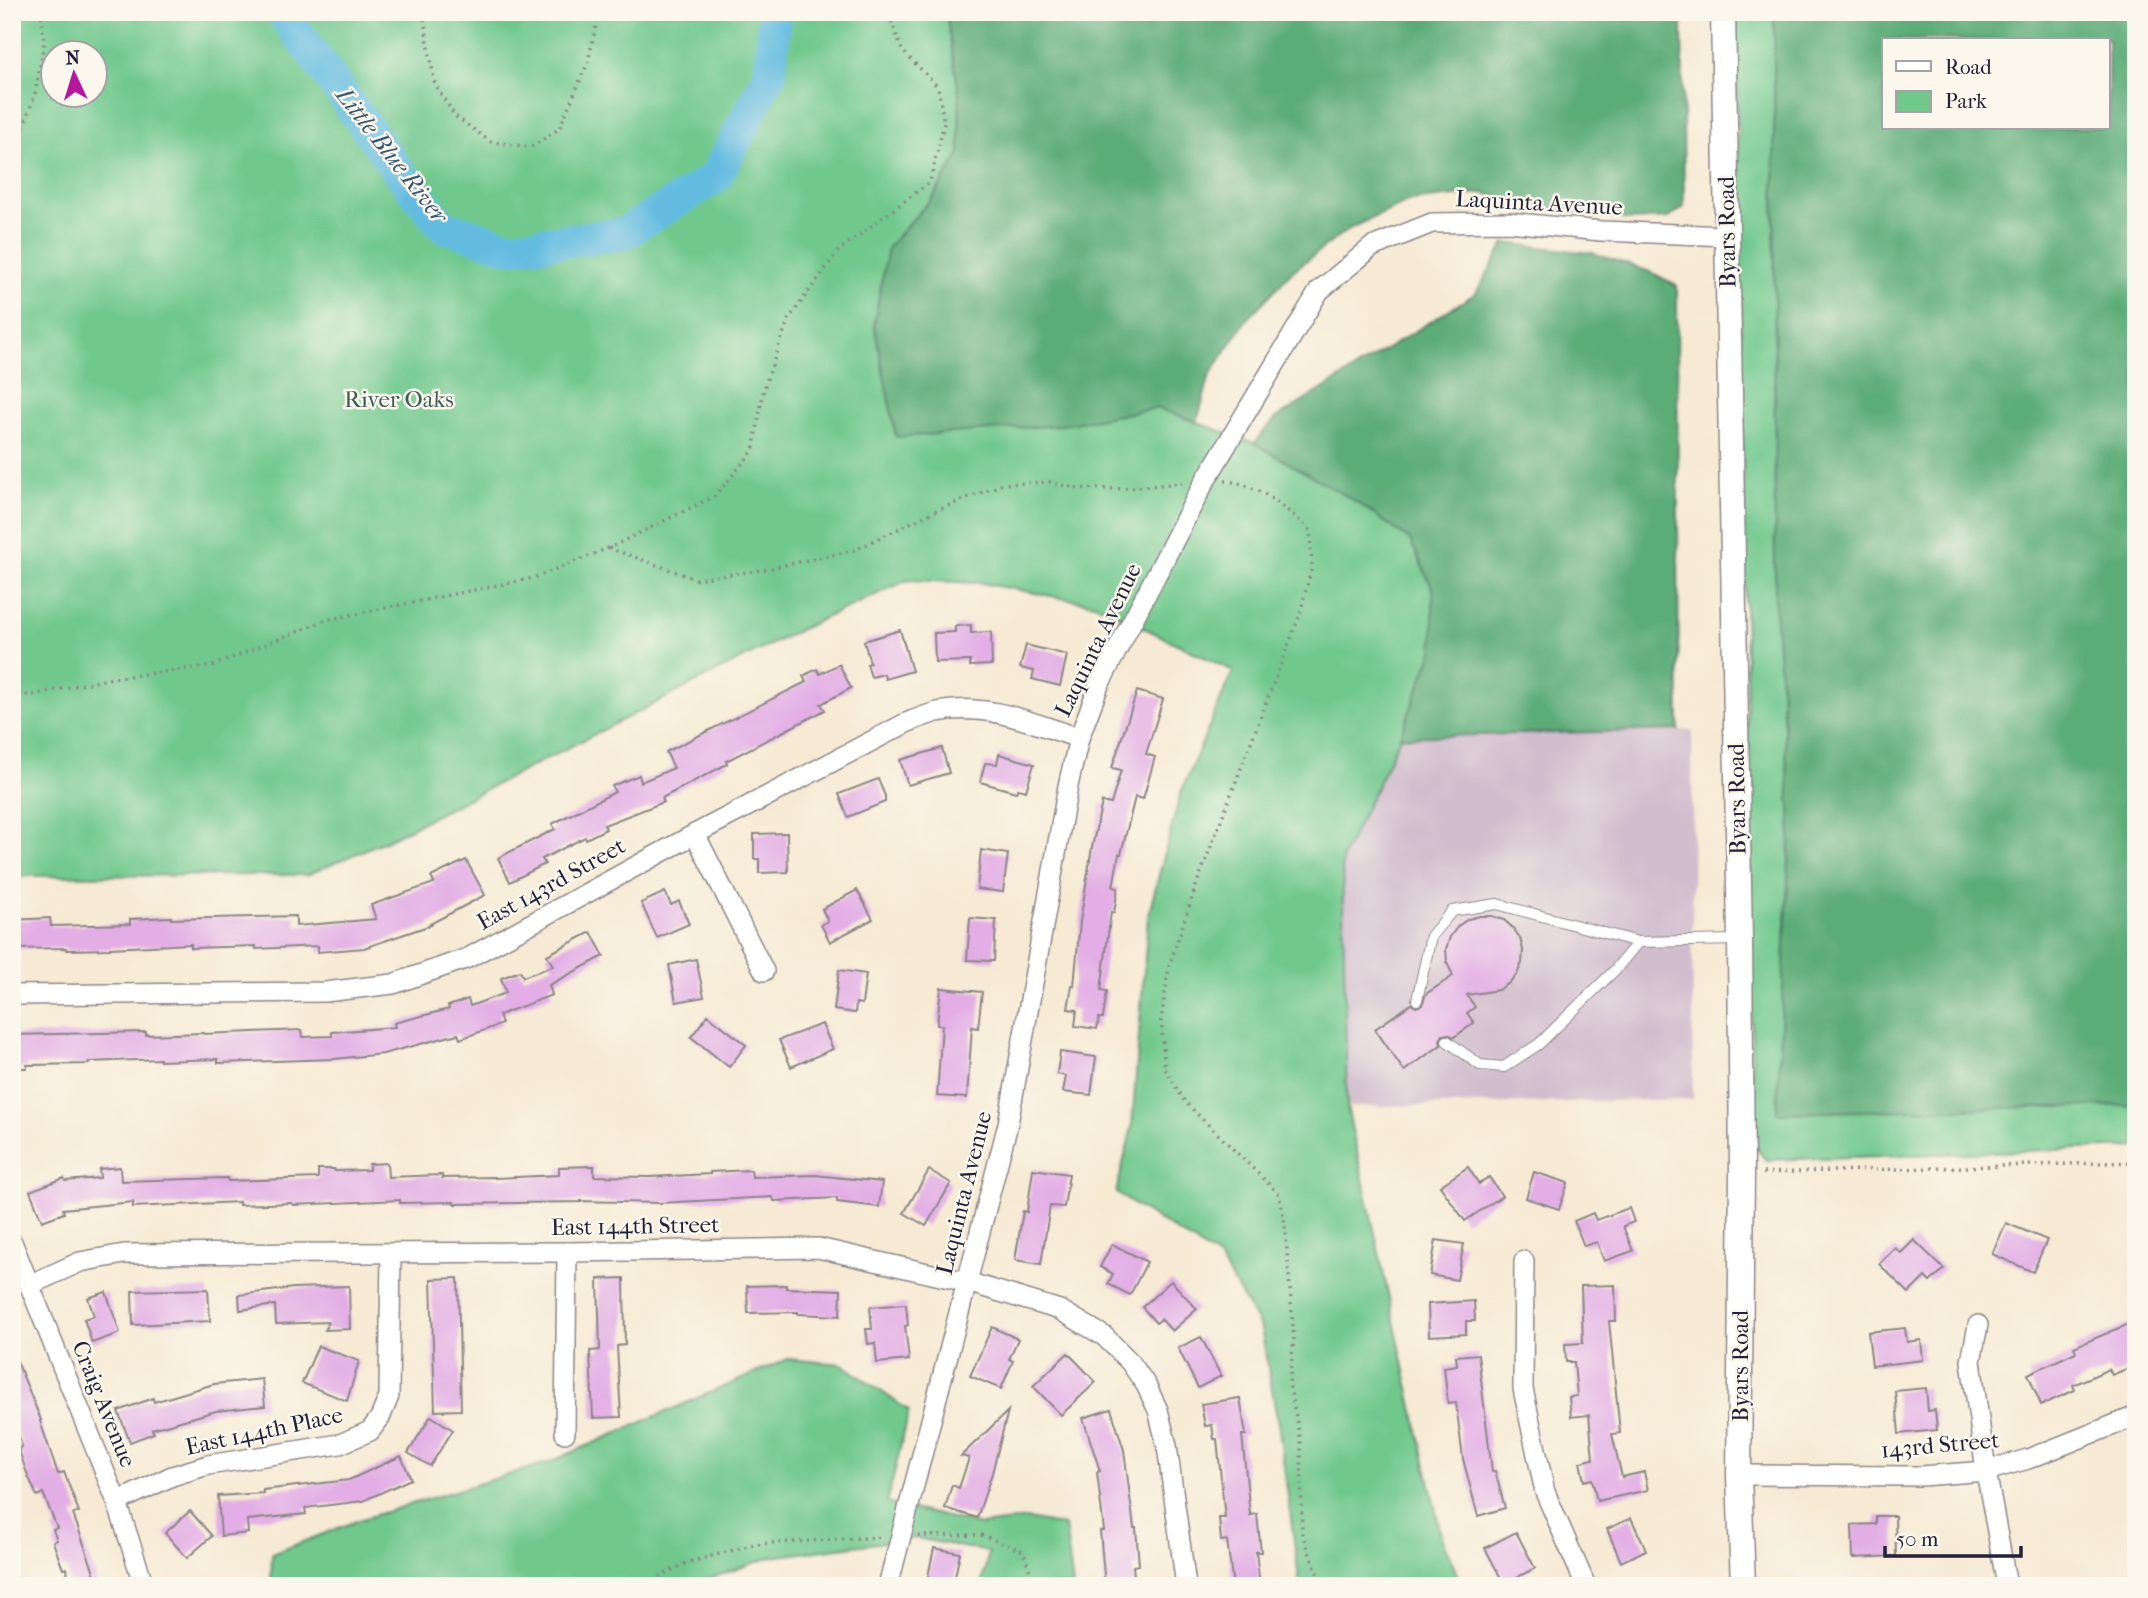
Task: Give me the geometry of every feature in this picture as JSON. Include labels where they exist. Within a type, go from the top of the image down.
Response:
[{"type":"street","name":"Byars Road","points":[[1723,12],[1740,940],[1742,1174],[1739,1475],[1743,1586]]},
{"type":"street","name":"Laquinta Avenue","points":[[888,1586],[1008,1124],[1068,786],[1079,738],[1099,685],[1205,481],[1319,292],[1372,247],[1432,223],[1508,222],[1601,231],[1727,236]]},
{"type":"street","name":"East 143rd Street","points":[[12,995],[325,992],[393,984],[468,958],[906,723],[936,713],[966,709],[998,711],[1079,738]]},
{"type":"street","points":[[695,834],[764,971]]},
{"type":"street","name":"Craig Avenue","points":[[12,1242],[117,1503],[144,1586]]},
{"type":"street","name":"East 144th Street","points":[[29,1285],[80,1262],[124,1254],[818,1248],[968,1282],[1060,1310],[1104,1336],[1130,1362],[1146,1385],[1158,1410],[1167,1446],[1186,1586]]},
{"type":"street","points":[[565,1433],[567,1252]]},
{"type":"street","name":"East 144th Place","points":[[117,1503],[173,1476],[208,1465],[340,1444],[370,1431],[380,1418],[389,1396],[391,1253]]},
{"type":"street","points":[[1524,1261],[1523,1389],[1545,1492],[1586,1586]]},
{"type":"street","points":[[1978,1325],[1971,1361],[1986,1471],[2007,1586]]},
{"type":"street","name":"143rd Street","points":[[1739,1475],[1921,1476],[1986,1471],[2028,1460],[2136,1416]]},
{"type":"lane","points":[[1417,1000],[1430,936],[1452,911],[1497,904],[1638,942],[1740,940]]},
{"type":"lane","points":[[1447,1041],[1480,1065],[1504,1066],[1539,1044],[1615,970],[1638,942]]},
{"type":"path","points":[[12,160],[35,94],[44,43],[41,12]]},
{"type":"path","points":[[423,12],[435,85],[455,116],[491,142],[531,147],[559,129],[588,62],[598,12]]},
{"type":"path","points":[[12,695],[32,695],[113,678],[212,666],[326,620],[533,578],[609,548],[715,496],[753,451],[764,388],[788,320],[839,250],[930,182],[944,122],[938,88],[902,50],[892,23],[894,12]]},
{"type":"path","points":[[609,548],[696,579],[762,570],[855,550],[935,511],[1003,484],[1049,482],[1075,488],[1116,489],[1205,481],[1240,482],[1284,507],[1310,530],[1312,567],[1299,617],[1197,883],[1170,966],[1161,1021],[1165,1069],[1185,1102],[1279,1194],[1285,1225],[1294,1340],[1289,1382],[1301,1441],[1302,1533],[1320,1586]]},
{"type":"path","points":[[1742,1174],[2136,1163]]},
{"type":"path","points":[[640,1586],[686,1563],[756,1544],[901,1536],[981,1535],[1023,1551],[1033,1580],[1031,1586]]},
{"type":"shaded area","points":[[1692,730],[1693,1099],[1347,1107],[1342,858],[1400,737]]},
{"type":"green space","name":"River Oaks","points":[[12,12],[946,12],[959,94],[960,153],[934,196],[888,247],[1062,425],[1157,408],[1254,443],[1360,504],[1410,540],[1433,589],[1433,651],[1405,727],[1342,858],[1347,1107],[1442,1539],[1462,1586],[1300,1586],[1279,1429],[1261,1328],[1219,1258],[1116,1193],[1132,1127],[1148,917],[1181,792],[1233,671],[1095,604],[981,583],[908,580],[807,626],[389,839],[307,875],[12,876]]},
{"type":"green space","points":[[946,12],[1682,12],[1684,207],[1669,218],[1630,220],[1545,207],[1482,193],[1410,201],[1349,229],[1294,270],[1247,319],[1210,375],[1197,422],[1157,408],[1062,425],[896,437],[874,324],[888,247],[934,196],[960,153],[959,94]]},
{"type":"green space","points":[[1736,12],[1774,12],[1775,608],[1791,819],[1777,1112],[2136,1105],[2136,1147],[1766,1160],[1756,1148],[1753,1125]]},
{"type":"green space","points":[[1774,12],[2136,12],[2136,1105],[1777,1113],[1791,819],[1775,608]]},
{"type":"green space","points":[[1505,243],[1593,253],[1651,272],[1677,286],[1679,730],[1400,737],[1433,651],[1433,589],[1410,540],[1360,504],[1254,443],[1275,419],[1476,293]]},
{"type":"green space","points":[[788,1359],[842,1364],[909,1411],[887,1503],[981,1525],[1028,1519],[1065,1526],[1073,1586],[981,1586],[989,1552],[915,1538],[771,1557],[689,1586],[271,1586],[272,1554],[359,1520],[550,1462]]},
{"type":"building","points":[[971,625],[971,633],[991,632],[992,665],[970,666],[970,661],[935,662],[934,633],[955,632],[955,626]]},
{"type":"building","points":[[900,630],[912,671],[885,679],[884,674],[871,677],[864,641]]},
{"type":"building","points":[[1026,645],[1067,655],[1060,686],[1032,679],[1034,671],[1020,668]]},
{"type":"building","points":[[839,664],[851,688],[821,704],[825,710],[726,761],[727,764],[662,798],[664,802],[604,825],[606,829],[542,859],[545,864],[510,882],[498,858],[555,829],[552,824],[615,792],[612,786],[639,775],[641,782],[674,768],[666,752],[806,682],[803,676],[817,669],[820,674]]},
{"type":"building","points":[[1137,691],[1163,699],[1146,754],[1155,757],[1143,799],[1135,797],[1119,854],[1113,887],[1118,888],[1114,913],[1111,912],[1101,990],[1107,991],[1103,1018],[1099,1018],[1097,1029],[1075,1026],[1077,1010],[1068,1009],[1072,985],[1074,986],[1080,922],[1092,847],[1102,802],[1111,804],[1121,770],[1112,768]]},
{"type":"building","points":[[942,748],[949,773],[908,785],[900,760]]},
{"type":"building","points":[[999,754],[1034,764],[1026,791],[1018,789],[1016,792],[980,782],[985,763],[997,764]]},
{"type":"building","points":[[878,779],[885,802],[848,817],[839,794]]},
{"type":"building","points":[[787,833],[788,872],[759,873],[759,859],[754,859],[754,834]]},
{"type":"building","points":[[981,850],[1008,854],[1003,892],[977,889]]},
{"type":"building","points":[[466,860],[485,895],[431,925],[364,948],[318,952],[318,946],[191,948],[191,944],[110,949],[12,949],[12,920],[50,918],[51,926],[130,924],[130,919],[171,917],[296,916],[296,926],[376,919],[371,905],[434,883],[431,877]]},
{"type":"building","points":[[857,890],[873,919],[830,942],[821,925],[828,921],[822,909]]},
{"type":"building","points":[[665,892],[671,905],[679,901],[689,924],[657,938],[641,903]]},
{"type":"building","points":[[1480,916],[1504,920],[1520,938],[1522,963],[1517,974],[1498,990],[1467,995],[1475,1007],[1467,1013],[1474,1023],[1454,1037],[1443,1035],[1441,1045],[1404,1071],[1375,1029],[1411,1004],[1416,1007],[1422,1005],[1426,994],[1453,976],[1447,962],[1446,949],[1450,937],[1458,926],[1468,919]]},
{"type":"building","points":[[970,918],[996,920],[994,961],[967,960]]},
{"type":"building","points":[[591,932],[604,956],[549,985],[552,995],[499,1015],[502,1024],[460,1039],[458,1034],[383,1054],[334,1059],[218,1063],[218,1059],[160,1059],[12,1068],[12,1035],[146,1032],[146,1035],[204,1034],[302,1030],[303,1037],[332,1036],[332,1032],[395,1027],[394,1023],[449,1009],[448,1006],[468,999],[470,1006],[506,993],[501,978],[520,971],[523,977],[553,966],[547,955]]},
{"type":"building","points":[[696,959],[704,997],[676,1002],[669,965]]},
{"type":"building","points":[[839,970],[866,974],[862,1004],[856,1003],[855,1013],[834,1010]]},
{"type":"building","points":[[941,988],[982,992],[978,1028],[972,1027],[967,1098],[937,1096],[942,1025],[937,1025]]},
{"type":"building","points":[[708,1015],[746,1045],[729,1067],[691,1037]]},
{"type":"building","points":[[822,1024],[833,1049],[791,1067],[779,1040]]},
{"type":"building","points":[[1060,1052],[1096,1057],[1091,1095],[1063,1092],[1066,1076],[1057,1074]]},
{"type":"building","points":[[387,1163],[388,1177],[442,1175],[442,1178],[495,1178],[559,1175],[559,1167],[594,1166],[594,1176],[649,1177],[751,1170],[752,1177],[815,1175],[882,1182],[879,1207],[837,1202],[837,1198],[774,1201],[773,1197],[659,1203],[581,1201],[454,1204],[400,1203],[400,1200],[293,1205],[239,1205],[239,1202],[133,1207],[133,1202],[63,1209],[64,1213],[42,1221],[30,1191],[64,1178],[65,1181],[100,1178],[99,1169],[120,1167],[121,1181],[227,1178],[228,1181],[318,1178],[318,1169],[369,1170],[369,1164]]},
{"type":"building","points":[[1468,1167],[1479,1184],[1489,1177],[1502,1196],[1465,1221],[1440,1186]]},
{"type":"building","points":[[1033,1169],[1069,1174],[1064,1207],[1050,1206],[1041,1264],[1015,1260],[1023,1211],[1027,1212]]},
{"type":"building","points":[[929,1170],[951,1183],[926,1226],[904,1213]]},
{"type":"building","points":[[1534,1172],[1568,1183],[1559,1209],[1526,1198]]},
{"type":"building","points":[[1629,1208],[1634,1222],[1623,1226],[1633,1251],[1604,1261],[1597,1242],[1584,1246],[1574,1221],[1593,1213],[1596,1220]]},
{"type":"building","points":[[2006,1223],[2047,1240],[2033,1272],[1992,1254]]},
{"type":"building","points":[[1436,1240],[1464,1244],[1457,1280],[1430,1275]]},
{"type":"building","points":[[1914,1240],[1944,1269],[1930,1282],[1925,1277],[1909,1293],[1879,1264],[1895,1248],[1901,1253]]},
{"type":"building","points":[[1112,1244],[1147,1262],[1130,1295],[1108,1284],[1113,1274],[1100,1267]]},
{"type":"building","points":[[458,1278],[461,1410],[435,1411],[431,1279]]},
{"type":"building","points":[[624,1278],[625,1345],[617,1346],[621,1417],[593,1418],[590,1351],[600,1350],[598,1279]]},
{"type":"building","points":[[1171,1281],[1197,1309],[1172,1331],[1161,1319],[1156,1323],[1142,1307]]},
{"type":"building","points":[[786,1285],[786,1288],[841,1290],[840,1316],[798,1312],[748,1313],[747,1286]]},
{"type":"building","points":[[1615,1285],[1616,1321],[1609,1321],[1620,1433],[1612,1434],[1622,1477],[1644,1472],[1648,1490],[1597,1501],[1592,1479],[1584,1481],[1580,1462],[1593,1459],[1589,1415],[1571,1417],[1569,1397],[1577,1396],[1574,1362],[1566,1362],[1565,1344],[1583,1343],[1581,1286]]},
{"type":"building","points":[[349,1286],[350,1329],[325,1330],[328,1322],[276,1324],[275,1305],[240,1310],[239,1295],[294,1288]]},
{"type":"building","points":[[208,1289],[210,1321],[133,1325],[132,1291]]},
{"type":"building","points":[[106,1292],[120,1333],[92,1343],[84,1319],[94,1316],[88,1298]]},
{"type":"building","points":[[1474,1301],[1475,1321],[1466,1321],[1466,1334],[1429,1336],[1428,1304]]},
{"type":"building","points":[[906,1304],[908,1325],[905,1326],[909,1360],[877,1363],[875,1343],[868,1344],[866,1329],[872,1329],[870,1307]]},
{"type":"building","points":[[2136,1321],[2136,1365],[2112,1375],[2109,1369],[2073,1385],[2075,1390],[2041,1405],[2028,1374],[2076,1352],[2074,1347]]},
{"type":"building","points":[[992,1327],[1018,1339],[1009,1359],[1013,1361],[1001,1389],[970,1376]]},
{"type":"building","points":[[1905,1328],[1907,1342],[1921,1340],[1923,1360],[1872,1366],[1868,1332]]},
{"type":"building","points":[[1201,1337],[1221,1376],[1198,1388],[1178,1348]]},
{"type":"building","points":[[318,1346],[359,1361],[347,1401],[302,1383]]},
{"type":"building","points":[[1068,1353],[1096,1382],[1061,1415],[1033,1386]]},
{"type":"building","points":[[12,1354],[41,1420],[58,1474],[64,1472],[79,1512],[73,1514],[97,1586],[69,1586],[67,1568],[63,1569],[53,1542],[57,1540],[53,1530],[57,1528],[43,1493],[37,1496],[28,1476],[18,1448],[22,1447],[19,1436],[12,1419]]},
{"type":"building","points":[[1478,1354],[1492,1472],[1495,1471],[1505,1508],[1478,1516],[1463,1459],[1456,1403],[1448,1404],[1444,1367],[1457,1365],[1456,1356]]},
{"type":"building","points":[[262,1379],[265,1406],[216,1411],[152,1429],[154,1433],[130,1442],[118,1411],[153,1398],[154,1402],[214,1384]]},
{"type":"building","points":[[1926,1388],[1928,1411],[1935,1410],[1937,1430],[1899,1434],[1895,1391]]},
{"type":"building","points":[[1240,1398],[1246,1435],[1242,1435],[1250,1515],[1257,1514],[1261,1552],[1256,1552],[1260,1586],[1233,1586],[1227,1540],[1221,1541],[1219,1518],[1225,1518],[1217,1439],[1214,1439],[1212,1425],[1205,1426],[1201,1404]]},
{"type":"building","points":[[1111,1409],[1124,1450],[1136,1528],[1139,1565],[1133,1566],[1135,1586],[1105,1586],[1100,1531],[1104,1531],[1097,1472],[1100,1471],[1083,1418]]},
{"type":"building","points":[[1008,1411],[977,1518],[945,1508],[952,1485],[959,1488],[969,1458],[961,1456]]},
{"type":"building","points":[[431,1416],[453,1430],[430,1466],[408,1453]]},
{"type":"building","points":[[401,1456],[411,1479],[363,1501],[305,1508],[306,1514],[247,1520],[248,1533],[221,1536],[218,1496],[263,1493],[263,1490],[349,1480]]},
{"type":"building","points":[[190,1511],[212,1536],[187,1558],[165,1533]]},
{"type":"building","points":[[1876,1516],[1895,1516],[1896,1556],[1853,1558],[1852,1525],[1876,1524]]},
{"type":"building","points":[[1631,1518],[1646,1550],[1621,1562],[1607,1529]]},
{"type":"building","points":[[1516,1532],[1535,1568],[1504,1584],[1485,1548]]},
{"type":"building","points":[[934,1548],[960,1553],[953,1586],[926,1586]]},
{"type":"waterway","name":"Little Blue River","points":[[282,12],[399,172],[443,226],[509,247],[623,234],[715,178],[770,74],[775,12]]}]
